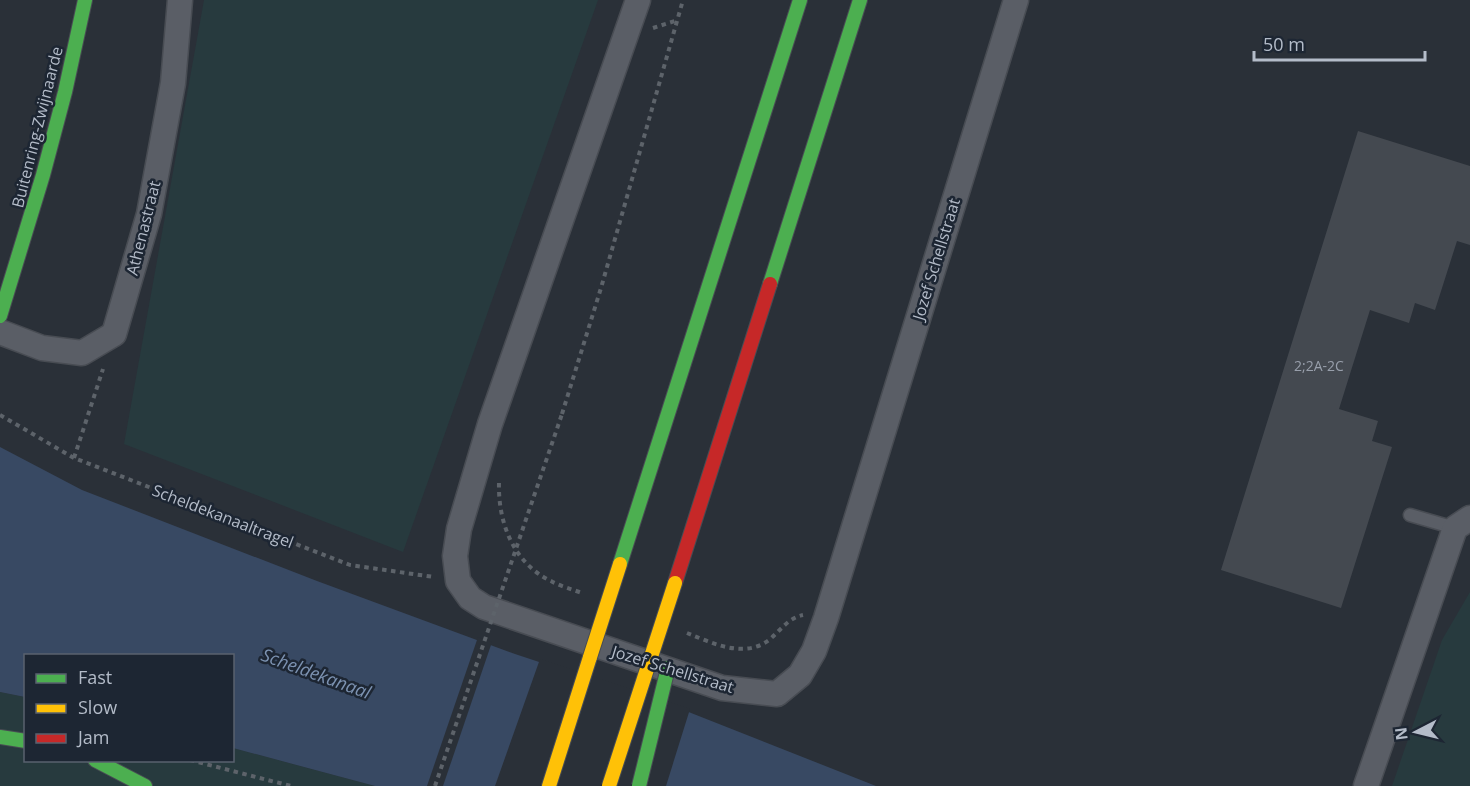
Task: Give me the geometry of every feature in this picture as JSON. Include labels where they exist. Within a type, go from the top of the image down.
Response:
[{"type":"main road","name":"Buitenring-Zwijnaarde","points":[[0,316],[43,175],[65,93],[85,0]]},
{"type":"main road","points":[[549,786],[800,0]]},
{"type":"main road","points":[[609,786],[681,585],[718,445],[860,0]]},
{"type":"main road","points":[[639,786],[672,654]]},
{"type":"main road","points":[[0,738],[24,741]]},
{"type":"main road","points":[[100,762],[143,786]]},
{"type":"street","name":"Athenastraat","points":[[0,332],[42,348],[82,353],[114,334],[149,214],[173,83],[180,0]]},
{"type":"street","points":[[458,581],[455,556],[459,530],[490,424],[638,0]]},
{"type":"street","name":"Jozef Schellstraat","points":[[458,581],[470,598],[484,607],[722,688],[777,694],[800,675],[814,651],[826,618],[1016,0]]},
{"type":"street","points":[[1366,786],[1462,523]]},
{"type":"lane","points":[[1410,515],[1462,523]]},
{"type":"path","points":[[435,786],[562,414],[601,288],[683,0]]},
{"type":"path","points":[[74,458],[103,368]]},
{"type":"path","name":"Scheldekanaaltragel","points":[[0,415],[74,458],[350,565],[458,581]]},
{"type":"path","points":[[198,762],[291,786]]},
{"type":"green space","points":[[204,0],[598,0],[403,552],[124,444]]},
{"type":"green space","points":[[1470,592],[1470,786],[1392,786],[1442,640]]},
{"type":"green space","points":[[0,692],[24,697],[24,762],[234,762],[234,748],[375,786],[0,786]]},
{"type":"water","name":"Scheldekanaal","points":[[0,447],[82,490],[317,581],[515,654],[681,709],[876,786],[375,786],[234,748],[234,654],[24,654],[24,697],[0,692]]},
{"type":"pier","points":[[478,637],[492,642],[443,786],[427,786]]},
{"type":"pier","points":[[540,659],[690,709],[666,786],[495,786]]},
{"type":"building","points":[[1358,131],[1470,166],[1470,245],[1457,241],[1435,310],[1415,303],[1409,323],[1370,310],[1339,409],[1378,421],[1372,441],[1392,447],[1341,608],[1221,570]]},
{"type":"traffic: fast","points":[[0,316],[43,175],[65,92],[85,0]]},
{"type":"traffic: fast","points":[[620,564],[800,0]]},
{"type":"traffic: fast","points":[[770,284],[860,0]]},
{"type":"traffic: fast","points":[[639,786],[668,668]]},
{"type":"traffic: fast","points":[[0,737],[24,741]]},
{"type":"traffic: fast","points":[[99,762],[145,786]]},
{"type":"traffic: slow","points":[[590,657],[620,564]]},
{"type":"traffic: slow","points":[[609,786],[675,583]]},
{"type":"traffic: slow","points":[[549,786],[590,657]]},
{"type":"traffic: jam","points":[[675,583],[770,284]]}]
